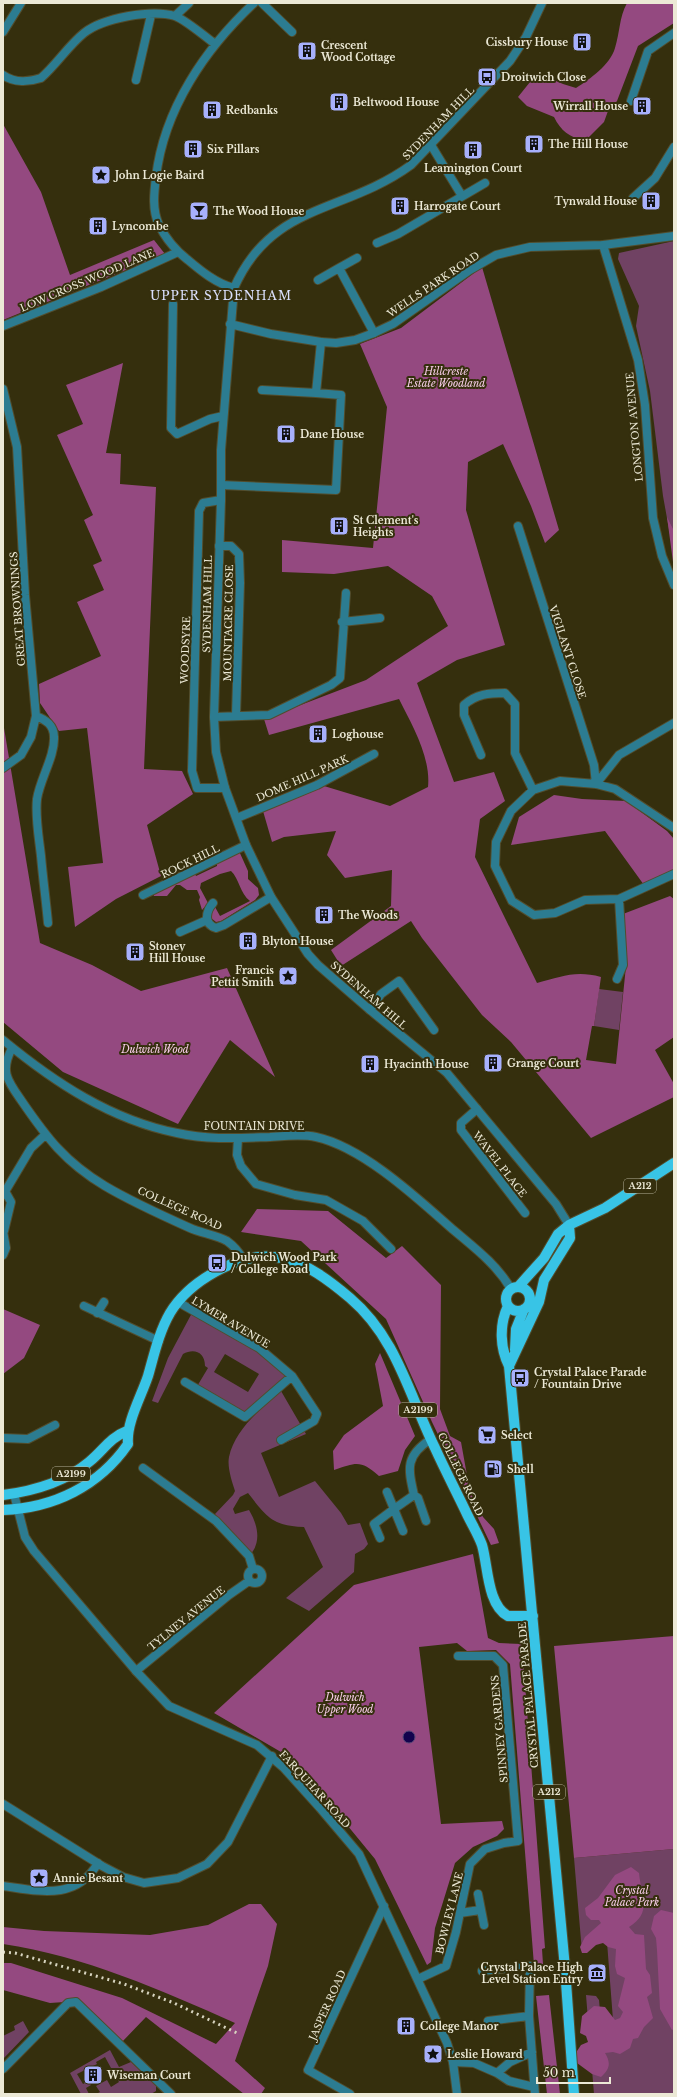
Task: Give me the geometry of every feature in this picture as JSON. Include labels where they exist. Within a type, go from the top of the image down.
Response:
[{"type":"main road","name":"A212","points":[[508,1306],[506,1296],[544,1258],[558,1234],[569,1225],[605,1208],[674,1163]]},
{"type":"main road","points":[[529,1296],[544,1280],[570,1238],[569,1225]]},
{"type":"main road","name":"COLLEGE ROAD","points":[[243,1259],[269,1257],[290,1260],[302,1264],[352,1300],[378,1327],[391,1347],[431,1439],[481,1542],[496,1605],[508,1616],[533,1616]]},
{"type":"main road","name":"A2199","points":[[3,1510],[17,1510],[53,1501],[93,1482],[113,1464],[128,1444],[127,1431],[143,1392],[170,1312],[191,1288],[206,1277],[243,1259]]},
{"type":"main road","points":[[509,1366],[535,1310],[544,1280]]},
{"type":"main road","points":[[514,1288],[525,1289],[529,1296],[529,1303],[524,1309],[514,1338],[515,1354]]},
{"type":"main road","points":[[508,1306],[514,1310],[524,1309]]},
{"type":"main road","name":"CRYSTAL PALACE PARADE","points":[[508,1306],[505,1312],[502,1333],[502,1350],[509,1366],[565,1968],[574,2094]]},
{"type":"main road","name":"A2199","points":[[3,1495],[14,1494],[51,1484],[78,1471],[98,1455],[114,1436],[127,1431]]},
{"type":"street","points":[[3,32],[21,3]]},
{"type":"street","points":[[175,16],[189,3]]},
{"type":"street","points":[[234,288],[206,274],[171,245],[158,224],[154,194],[158,161],[173,111],[215,44],[254,3]]},
{"type":"street","points":[[262,3],[292,32]]},
{"type":"street","name":"SYDENHAM HILL","points":[[542,3],[526,37],[510,61],[411,165],[395,177],[365,193],[309,212],[275,233],[262,244],[242,270],[234,288],[223,416],[214,717],[216,752],[225,788],[246,845],[271,897],[308,954],[370,1010],[447,1073],[556,1204],[569,1225]]},
{"type":"street","points":[[136,80],[152,15]]},
{"type":"street","points":[[3,76],[11,81],[34,80],[42,78],[83,34],[95,26],[117,18],[152,15],[175,16],[215,44]]},
{"type":"street","points":[[631,101],[648,51],[674,33]]},
{"type":"street","points":[[431,145],[462,196]]},
{"type":"street","points":[[633,198],[655,178],[674,147]]},
{"type":"street","points":[[376,243],[398,234],[485,182]]},
{"type":"street","name":"WELLS PARK ROAD","points":[[230,324],[271,334],[321,342],[336,343],[355,340],[393,324],[470,270],[496,255],[530,247],[603,245],[674,236]]},
{"type":"street","name":"LONGTON AVENUE","points":[[603,245],[638,360],[645,405],[652,518],[662,556],[674,585]]},
{"type":"street","name":"LOW CROSS WOOD LANE","points":[[3,326],[101,287],[178,252]]},
{"type":"street","points":[[318,280],[357,258]]},
{"type":"street","points":[[340,268],[374,333]]},
{"type":"street","points":[[173,304],[171,428],[177,434],[210,418],[223,416]]},
{"type":"street","points":[[316,393],[321,342]]},
{"type":"street","name":"GREAT BROWNINGS","points":[[3,390],[16,447],[26,602],[36,716],[31,737],[20,755],[3,768]]},
{"type":"street","points":[[221,485],[336,490],[341,395],[262,390]]},
{"type":"street","name":"WOODSYRE","points":[[221,500],[203,503],[199,511],[192,771],[197,788],[225,788]]},
{"type":"street","name":"VIGILANT CLOSE","points":[[518,526],[594,765],[596,784]]},
{"type":"street","name":"MOUNTACRE CLOSE","points":[[219,546],[231,546],[239,554],[240,583],[236,716]]},
{"type":"street","points":[[214,717],[269,715],[331,685],[340,678],[342,622],[346,593]]},
{"type":"street","points":[[342,622],[380,618]]},
{"type":"street","points":[[481,755],[464,715],[464,705],[471,699],[486,693],[505,693],[515,704],[516,753],[533,790]]},
{"type":"street","points":[[36,716],[45,720],[52,726],[54,736],[54,746],[40,784],[37,800],[39,840],[48,923]]},
{"type":"street","points":[[596,784],[619,755],[674,723]]},
{"type":"street","name":"DOME HILL PARK","points":[[237,818],[317,785],[374,754]]},
{"type":"street","points":[[674,828],[615,789],[596,784],[560,782],[533,790],[511,811],[496,842],[495,866],[512,901],[534,915],[555,913],[585,900],[619,899],[674,874]]},
{"type":"street","name":"ROCK HILL","points":[[143,895],[246,845]]},
{"type":"street","points":[[213,903],[207,912],[207,920],[212,927],[219,928],[271,897]]},
{"type":"street","points":[[617,979],[623,965],[619,899]]},
{"type":"street","points":[[180,932],[207,920]]},
{"type":"street","points":[[370,1010],[381,994],[398,981],[434,1030]]},
{"type":"street","points":[[3,1040],[12,1048]]},
{"type":"street","name":"COLLEGE ROAD","points":[[12,1048],[4,1059],[4,1074],[45,1135],[65,1157],[106,1186],[190,1228],[226,1241],[239,1252],[243,1259]]},
{"type":"street","name":"FOUNTAIN DRIVE","points":[[12,1048],[56,1080],[90,1101],[115,1112],[177,1133],[205,1137],[238,1138],[315,1137],[343,1148],[376,1167],[412,1194],[492,1263],[514,1288]]},
{"type":"street","name":"WAVEL PLACE","points":[[477,1109],[461,1123],[461,1130],[525,1213]]},
{"type":"street","points":[[3,1255],[6,1248],[4,1231],[12,1202],[4,1194],[31,1148],[45,1135]]},
{"type":"street","points":[[238,1138],[237,1155],[241,1166],[256,1184],[289,1194],[326,1200],[363,1221],[391,1250]]},
{"type":"street","points":[[97,1313],[104,1302]]},
{"type":"street","name":"LYMER AVENUE","points":[[178,1302],[260,1348],[292,1376],[317,1414],[314,1421],[281,1440]]},
{"type":"street","points":[[84,1306],[159,1341]]},
{"type":"street","points":[[185,1382],[245,1417],[292,1376]]},
{"type":"street","points":[[3,1438],[28,1439],[55,1425]]},
{"type":"street","points":[[426,1521],[418,1498],[414,1496],[409,1473],[409,1461],[419,1447],[431,1439]]},
{"type":"street","name":"TYLNEY AVENUE","points":[[136,1671],[229,1595],[249,1581],[257,1583],[262,1577],[260,1572],[253,1569],[249,1556],[216,1521],[143,1468]]},
{"type":"street","points":[[387,1492],[403,1531]]},
{"type":"street","name":"FARQUHAR ROAD","points":[[14,1494],[25,1537],[34,1551],[136,1671],[169,1706],[241,1736],[272,1756],[320,1808],[357,1852],[384,1906],[447,2043],[453,2062],[457,2094]]},
{"type":"street","points":[[380,1538],[374,1524],[414,1496]]},
{"type":"street","points":[[249,1581],[248,1575],[253,1569]]},
{"type":"street","name":"SPINNEY GARDENS","points":[[458,1656],[494,1656],[503,1665],[518,1841]]},
{"type":"street","points":[[3,1804],[123,1877],[144,1884],[178,1878],[207,1864],[228,1842],[272,1756]]},
{"type":"street","name":"BOWLEY LANE","points":[[418,1979],[446,1966],[460,1912],[470,1864],[485,1849],[504,1843],[518,1841]]},
{"type":"street","points":[[3,1886],[49,1892],[70,1889],[92,1873],[98,1863]]},
{"type":"street","points":[[478,1894],[484,1925]]},
{"type":"street","name":"JASPER ROAD","points":[[350,2094],[308,2070],[384,1906]]},
{"type":"street","points":[[460,1912],[480,1910]]},
{"type":"street","points":[[453,2062],[474,2063],[497,2073],[509,2081],[534,2091],[529,2016],[530,1966],[482,1971]]},
{"type":"street","points":[[3,2069],[68,2003],[76,2002],[170,2094]]},
{"type":"street","points":[[488,2021],[529,2016]]},
{"type":"street","points":[[497,2073],[510,2062],[532,2052]]},
{"type":"green space","points":[[627,3],[674,3],[674,23],[638,46],[617,101],[608,111],[604,122],[585,141],[566,133],[554,117],[527,106],[518,97],[530,82],[545,76],[576,88],[599,71],[609,60],[615,48],[622,14]]},
{"type":"green space","points":[[3,124],[41,192],[70,275],[154,240],[165,254],[3,320]]},
{"type":"green space","points":[[674,241],[674,557],[663,496],[650,391],[636,326],[639,306],[618,259],[619,253]]},
{"type":"green space","name":"Hillcreste Estate Woodland","points":[[482,267],[559,530],[545,543],[531,506],[503,444],[468,462],[466,510],[505,645],[457,660],[417,683],[454,782],[494,772],[505,801],[480,819],[475,857],[537,983],[576,974],[601,977],[594,1026],[592,1026],[586,1060],[616,1064],[626,966],[623,914],[670,896],[674,899],[674,1037],[655,1050],[674,1084],[674,1097],[591,1138],[511,1042],[482,1015],[422,938],[411,921],[341,966],[331,950],[391,906],[392,870],[345,878],[327,855],[336,831],[284,837],[272,842],[263,811],[324,786],[390,806],[428,787],[427,764],[424,753],[415,730],[399,699],[269,735],[264,719],[366,680],[448,626],[432,596],[388,566],[334,574],[282,572],[282,540],[373,548],[387,407],[360,344],[401,328]]},
{"type":"green space","points":[[123,363],[106,453],[121,454],[120,484],[156,487],[144,769],[182,771],[193,794],[147,825],[161,876],[116,899],[75,927],[68,867],[103,863],[87,728],[59,731],[40,703],[39,684],[101,656],[77,602],[104,590],[93,565],[102,561],[84,520],[93,515],[57,435],[83,424],[66,385]]},
{"type":"green space","points":[[667,517],[674,531],[674,564],[673,562]]},
{"type":"green space","name":"Dulwich Wood","points":[[3,722],[40,943],[92,965],[141,991],[227,968],[275,1077],[230,1040],[178,1124],[63,1072],[3,1022]]},
{"type":"green space","points":[[554,795],[582,799],[626,801],[667,831],[674,839],[674,874],[644,885],[605,831],[511,845],[519,817]]},
{"type":"green space","points":[[239,851],[248,871],[248,879],[258,888],[259,895],[255,900],[221,921],[216,922],[211,918],[211,912],[215,907],[220,916],[250,901],[244,894],[231,871],[220,874],[201,883],[200,888],[208,903],[202,910],[199,900],[200,897],[197,890],[187,890],[180,885],[176,885],[167,896],[154,896],[151,888],[156,885],[166,880],[194,872],[196,876],[217,866],[217,862]]},
{"type":"green space","points":[[599,989],[623,992],[619,1030],[594,1026]]},
{"type":"green space","points":[[257,1209],[328,1211],[386,1258],[402,1246],[441,1285],[440,1409],[450,1436],[461,1442],[470,1492],[483,1517],[494,1529],[499,1543],[491,1545],[432,1422],[386,1319],[301,1241],[241,1232]]},
{"type":"green space","points":[[3,1309],[40,1325],[24,1358],[3,1374]]},
{"type":"green space","points":[[193,1311],[259,1348],[292,1376],[245,1417],[196,1388],[208,1368],[205,1366],[205,1361],[201,1354],[195,1351],[183,1354],[158,1403],[152,1401],[168,1358]],"holes":[[[225,1354],[259,1374],[248,1392],[214,1372]]]},
{"type":"green space","points":[[380,1353],[415,1436],[405,1450],[398,1471],[379,1476],[368,1467],[358,1464],[348,1465],[334,1470],[333,1451],[344,1435],[383,1406],[375,1364]]},
{"type":"green space","points":[[281,1391],[306,1434],[261,1453],[279,1497],[315,1481],[341,1513],[348,1525],[360,1523],[368,1544],[364,1549],[355,1554],[354,1572],[309,1611],[286,1598],[323,1567],[304,1527],[277,1522],[265,1514],[248,1493],[240,1497],[233,1509],[235,1514],[249,1510],[255,1522],[257,1534],[256,1545],[249,1556],[215,1514],[235,1491],[230,1474],[229,1457],[237,1437],[250,1420]]},
{"type":"green space","name":"Dulwich Upper Wood","points":[[473,1554],[488,1638],[499,1643],[522,1644],[545,1948],[542,1949],[543,1964],[534,1965],[510,1664],[496,1650],[467,1651],[457,1643],[419,1647],[441,1824],[502,1821],[504,1829],[497,1836],[473,1847],[455,1863],[435,1928],[431,1962],[427,1965],[375,1859],[306,1775],[281,1752],[214,1713],[354,1585]]},
{"type":"green space","points":[[674,1636],[674,1849],[574,1858],[554,1646]]},
{"type":"green space","name":"Crystal Palace Park","points":[[674,1849],[674,2094],[594,2094],[586,1995],[596,1996],[599,2000],[601,2022],[613,2020],[606,1929],[582,1952],[574,1858]]},
{"type":"green space","points":[[631,1867],[639,1873],[644,1903],[641,1915],[629,1927],[635,1934],[644,1935],[646,1969],[650,1975],[652,1993],[647,1997],[653,2018],[644,2027],[638,2038],[633,2039],[630,2048],[620,2054],[613,2052],[605,2053],[609,2066],[601,2077],[592,2074],[577,2063],[575,2054],[581,2045],[588,2042],[586,2036],[580,2033],[582,2016],[594,2006],[605,2007],[615,2020],[620,2018],[623,2012],[618,2006],[625,1978],[617,1974],[615,1966],[616,1949],[608,1947],[603,1943],[596,1945],[587,1953],[582,1953],[580,1947],[585,1937],[601,1923],[599,1920],[591,1920],[586,1915],[585,1908],[598,1898],[615,1875]]},
{"type":"green space","points":[[249,1904],[261,1904],[277,1924],[268,1966],[235,2061],[265,2088],[261,2094],[244,2094],[146,2017],[122,2042],[79,2001],[50,2003],[3,1990],[3,1963],[11,1963],[122,1998],[216,2044],[235,2023],[179,1998],[122,1976],[63,1957],[33,1949],[3,1944],[3,1927],[44,1931],[150,1935],[208,1925]]},
{"type":"green space","points":[[661,1910],[674,1913],[674,2029],[672,2030],[660,2009],[656,1938],[651,1929],[654,1916]]},
{"type":"green space","points":[[549,1995],[560,2094],[547,2094],[536,1996]]},
{"type":"green space","points":[[23,2021],[29,2032],[3,2059],[3,2036],[15,2030],[14,2026]]},
{"type":"green space","points":[[110,2050],[119,2067],[131,2062],[156,2086],[156,2091],[151,2094],[96,2094],[100,2092],[96,2086],[107,2080],[111,2087],[119,2082],[114,2073],[109,2076],[106,2071],[111,2068],[105,2057],[96,2062],[97,2064],[77,2074],[83,2084],[89,2081],[91,2085],[86,2088],[89,2094],[81,2094],[70,2073]]},
{"type":"shaded area","points":[[407,1731],[411,1731],[415,1737],[411,1743],[407,1743],[403,1739],[403,1735]]},
{"type":"railway","points":[[3,1952],[15,1953],[124,1984],[174,2003],[239,2034]]},
{"type":"place","name":"Cissbury House","points":[[582,42]]},
{"type":"place","name":"Crescent Wood Cottage","points":[[307,51]]},
{"type":"place","name":"Droitwich Close","points":[[487,77]]},
{"type":"place","name":"Beltwood House","points":[[339,102]]},
{"type":"place","name":"Wirrall House","points":[[642,106]]},
{"type":"place","name":"Redbanks","points":[[212,110]]},
{"type":"place","name":"The Hill House","points":[[534,144]]},
{"type":"place","name":"Six Pillars","points":[[193,149]]},
{"type":"place","name":"Leamington Court","points":[[473,150]]},
{"type":"place","name":"John Logie Baird","points":[[101,175]]},
{"type":"place","name":"Tynwald House","points":[[651,201]]},
{"type":"place","name":"Harrogate Court","points":[[400,206]]},
{"type":"place","name":"The Wood House","points":[[199,211]]},
{"type":"place","name":"Lyncombe","points":[[98,226]]},
{"type":"place","name":"Dane House","points":[[286,434]]},
{"type":"place","name":"St Clement's Heights","points":[[339,526]]},
{"type":"place","name":"Loghouse","points":[[318,734]]},
{"type":"place","name":"The Woods","points":[[324,915]]},
{"type":"place","name":"Blyton House","points":[[248,941]]},
{"type":"place","name":"Stoney Hill House","points":[[135,952]]},
{"type":"place","name":"Francis Pettit Smith","points":[[288,976]]},
{"type":"place","name":"Grange Court","points":[[493,1063]]},
{"type":"place","name":"Hyacinth House","points":[[370,1064]]},
{"type":"place","name":"Dulwich Wood Park / College Road","points":[[217,1263]]},
{"type":"place","name":"Crystal Palace Parade / Fountain Drive","points":[[520,1378]]},
{"type":"place","name":"Select","points":[[487,1435]]},
{"type":"place","name":"Shell","points":[[493,1469]]},
{"type":"place","name":"Annie Besant","points":[[39,1878]]},
{"type":"place","name":"Crystal Palace High Level Station Entry","points":[[597,1973]]},
{"type":"place","name":"College Manor","points":[[406,2026]]},
{"type":"place","name":"Leslie Howard","points":[[433,2054]]},
{"type":"place","name":"Wiseman Court","points":[[93,2075]]},
{"type":"district","name":"UPPER SYDENHAM","points":[[221,296]]}]
